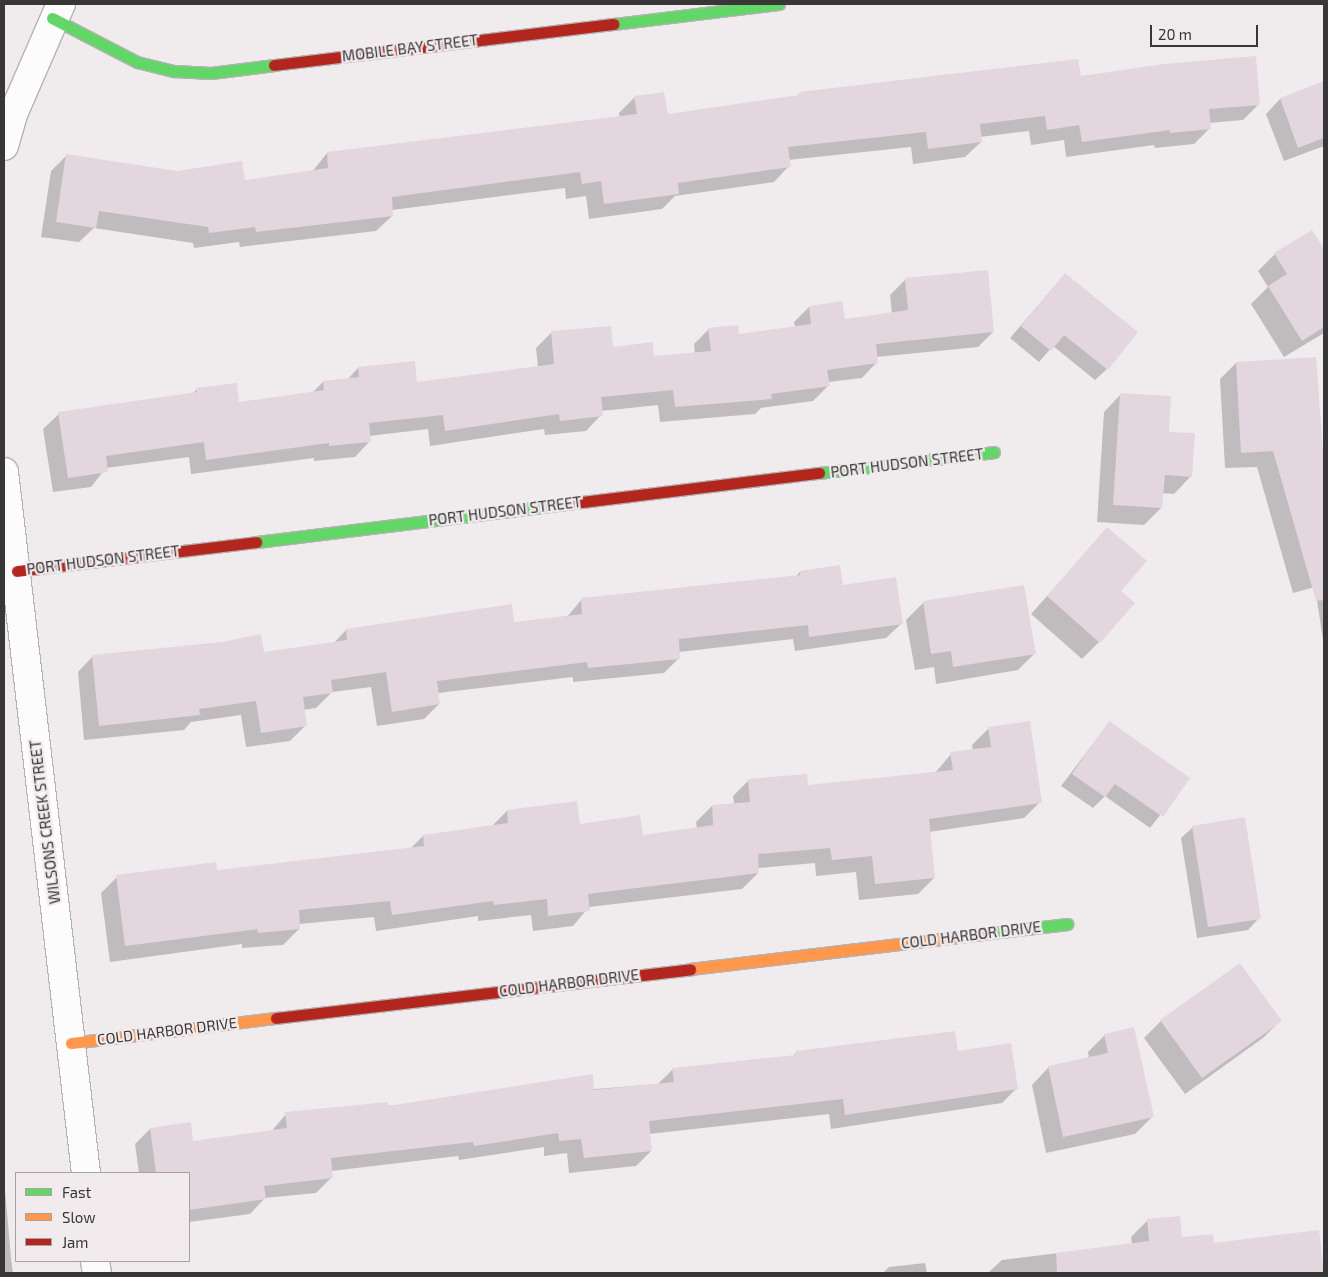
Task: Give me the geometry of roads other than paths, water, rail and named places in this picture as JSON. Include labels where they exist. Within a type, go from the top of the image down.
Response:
[{"type":"street","name":"MOBILE BAY STREET","points":[[57,11],[137,62],[174,71],[211,73],[779,4]]},
{"type":"street","points":[[4,146],[57,11]]},
{"type":"street","name":"PORT HUDSON STREET","points":[[16,571],[994,452]]},
{"type":"street","name":"WILSONS CREEK STREET","points":[[4,472],[86,1172]]},
{"type":"street","name":"COLD HARBOR DRIVE","points":[[71,1043],[1067,924]]}]
